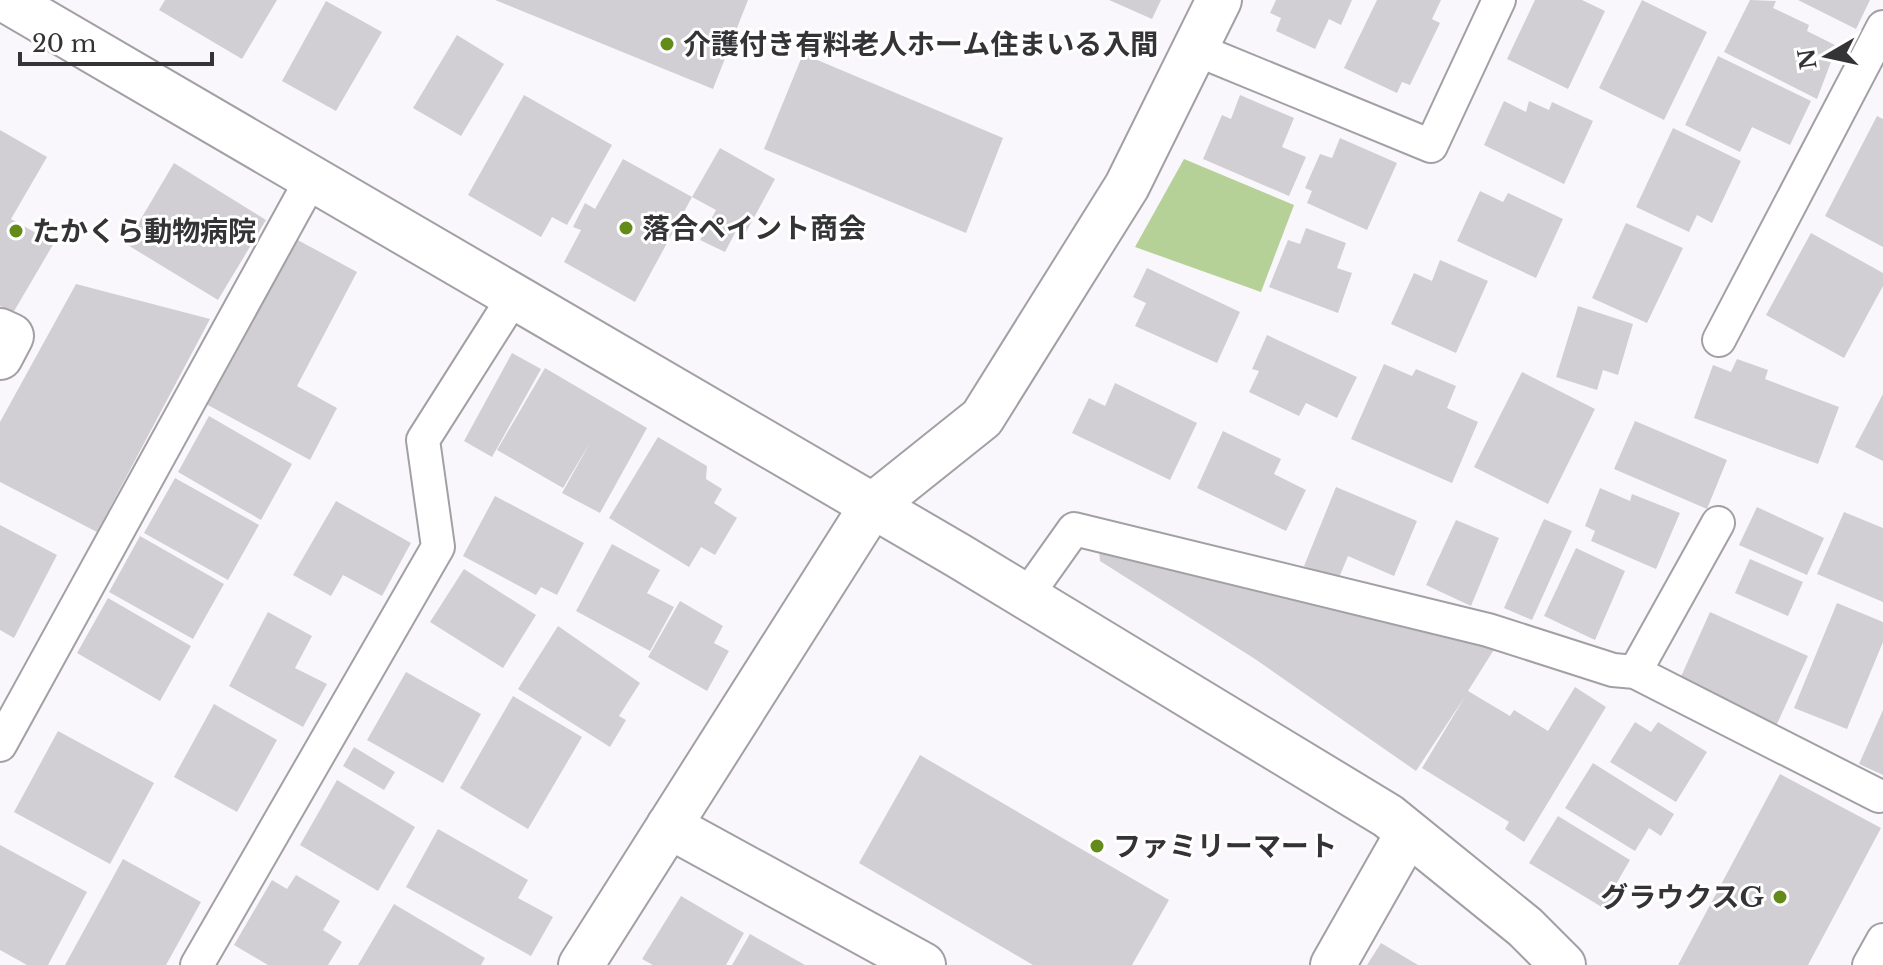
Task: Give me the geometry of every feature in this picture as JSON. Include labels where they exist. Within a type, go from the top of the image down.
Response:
[{"type":"street","points":[[6,0],[515,295],[1388,816],[1525,927],[1563,965]]},
{"type":"street","points":[[581,965],[872,506],[982,418],[1127,186],[1219,0]]},
{"type":"street","points":[[0,331],[11,336],[0,357]]},
{"type":"street","points":[[669,826],[923,965]]},
{"type":"street","points":[[1333,965],[1408,833]]},
{"type":"lane","points":[[1195,49],[1431,146],[1499,0]]},
{"type":"lane","points":[[1719,340],[1883,27]]},
{"type":"lane","points":[[0,745],[312,178]]},
{"type":"lane","points":[[197,965],[438,547],[423,440],[515,295]]},
{"type":"lane","points":[[1635,672],[1718,523]]},
{"type":"lane","points":[[1025,598],[1074,529],[1488,630],[1613,670],[1635,672],[1879,796]]},
{"type":"lane","points":[[1869,965],[1883,940]]},
{"type":"green space","points":[[1184,159],[1294,205],[1261,292],[1135,247]]},
{"type":"building","points":[[165,0],[277,0],[242,59],[159,10]]},
{"type":"building","name":"介護付き有料老人ホーム住まいる入間","points":[[495,0],[748,0],[713,89]]},
{"type":"building","points":[[1109,0],[1161,0],[1152,19]]},
{"type":"building","points":[[1276,0],[1352,0],[1341,25],[1329,19],[1315,49],[1276,31],[1281,18],[1270,13]]},
{"type":"building","points":[[1377,0],[1441,0],[1432,19],[1440,23],[1410,85],[1402,82],[1397,93],[1344,68]]},
{"type":"building","points":[[1535,0],[1582,0],[1605,11],[1568,89],[1507,59]]},
{"type":"building","points":[[1642,0],[1707,32],[1664,120],[1599,88]]},
{"type":"building","points":[[1750,0],[1776,1],[1773,8],[1809,25],[1807,31],[1837,46],[1817,99],[1724,52]]},
{"type":"building","points":[[1798,0],[1870,0],[1856,29]]},
{"type":"building","points":[[326,1],[382,32],[336,111],[282,81]]},
{"type":"building","points":[[457,35],[504,64],[461,136],[413,108]]},
{"type":"building","points":[[803,54],[1003,138],[966,233],[764,149]]},
{"type":"building","points":[[1718,56],[1811,101],[1790,145],[1752,127],[1740,152],[1685,125]]},
{"type":"building","points":[[524,95],[612,145],[567,225],[552,217],[541,237],[468,195]]},
{"type":"building","points":[[1240,95],[1294,118],[1282,147],[1306,157],[1289,196],[1203,159],[1222,115],[1231,119]]},
{"type":"building","points":[[1504,101],[1526,112],[1529,101],[1549,110],[1552,102],[1593,121],[1564,184],[1484,145]]},
{"type":"building","points":[[1877,116],[1883,119],[1883,247],[1825,216]]},
{"type":"building","points":[[1673,128],[1741,161],[1712,223],[1697,215],[1689,232],[1636,207]]},
{"type":"building","name":"たかくら動物病院","points":[[0,130],[47,157],[11,219],[54,243],[13,313],[0,306]]},
{"type":"building","points":[[1340,138],[1397,163],[1367,230],[1307,203],[1312,191],[1305,188],[1320,154],[1332,158]]},
{"type":"building","points":[[720,148],[775,179],[745,234],[737,229],[725,252],[700,240],[716,210],[692,197]]},
{"type":"building","name":"落合ペイント商会","points":[[623,159],[692,197],[635,302],[564,262],[581,230],[573,227],[585,203],[595,209]]},
{"type":"building","points":[[174,163],[266,220],[218,300],[126,244]]},
{"type":"building","points":[[1480,191],[1503,202],[1508,193],[1563,219],[1536,278],[1457,241]]},
{"type":"building","points":[[1626,223],[1683,248],[1647,323],[1592,298]]},
{"type":"building","points":[[1306,228],[1346,243],[1337,268],[1352,273],[1338,313],[1269,287],[1288,240],[1300,244]]},
{"type":"building","points":[[1811,233],[1883,273],[1883,286],[1844,358],[1766,315]]},
{"type":"building","points":[[294,238],[357,272],[297,386],[337,408],[310,460],[206,404]]},
{"type":"building","points":[[1440,260],[1488,281],[1456,353],[1391,324],[1414,273],[1432,281]]},
{"type":"building","points":[[1147,268],[1240,312],[1217,363],[1135,326],[1146,303],[1133,297]]},
{"type":"building","points":[[76,284],[210,319],[97,532],[0,482],[0,422]]},
{"type":"building","points":[[1578,306],[1633,324],[1618,375],[1603,370],[1597,390],[1556,377]]},
{"type":"building","points":[[1267,335],[1357,377],[1337,418],[1306,403],[1299,416],[1249,392],[1259,371],[1252,369]]},
{"type":"building","points":[[512,353],[541,369],[492,457],[464,441]]},
{"type":"building","points":[[1737,359],[1768,370],[1765,379],[1839,407],[1818,464],[1694,418],[1713,365],[1731,372]]},
{"type":"building","points":[[1384,364],[1412,376],[1416,369],[1456,386],[1447,408],[1478,422],[1452,483],[1351,439]]},
{"type":"building","points":[[545,368],[647,428],[600,513],[562,493],[591,441],[563,488],[497,450]]},
{"type":"building","points":[[1522,372],[1595,409],[1548,504],[1474,467]]},
{"type":"building","points":[[1115,383],[1197,423],[1170,480],[1072,433],[1089,398],[1105,406]]},
{"type":"building","points":[[1883,394],[1883,461],[1855,447]]},
{"type":"building","points":[[209,416],[292,464],[261,520],[178,472]]},
{"type":"building","points":[[1635,421],[1727,460],[1707,509],[1614,469]]},
{"type":"building","points":[[1223,431],[1281,459],[1274,474],[1306,490],[1286,531],[1197,488]]},
{"type":"building","points":[[658,437],[707,466],[706,479],[722,489],[714,503],[737,518],[715,555],[701,547],[689,567],[609,518]]},
{"type":"building","points":[[175,478],[259,525],[228,580],[144,533]]},
{"type":"building","points":[[1336,487],[1417,521],[1394,576],[1348,556],[1338,580],[1304,566]]},
{"type":"building","points":[[1600,488],[1630,501],[1632,494],[1680,513],[1656,569],[1591,541],[1595,531],[1585,526]]},
{"type":"building","points":[[495,496],[584,543],[557,595],[541,587],[536,595],[463,556]]},
{"type":"building","points":[[336,501],[411,543],[382,596],[343,575],[331,596],[293,575]]},
{"type":"building","points":[[1757,507],[1824,538],[1807,575],[1739,545]]},
{"type":"building","points":[[1844,512],[1883,528],[1883,602],[1817,574]]},
{"type":"building","points":[[1544,519],[1572,531],[1532,620],[1504,608]]},
{"type":"building","points":[[1456,520],[1499,538],[1471,606],[1426,585]]},
{"type":"building","points":[[0,525],[57,555],[14,638],[0,630]]},
{"type":"building","points":[[140,536],[224,584],[193,639],[109,592]]},
{"type":"building","points":[[612,544],[660,570],[647,593],[674,607],[650,651],[576,611]]},
{"type":"building","points":[[1576,548],[1625,571],[1595,640],[1544,616]]},
{"type":"building","points":[[1099,549],[1495,648],[1468,691],[1510,716],[1514,710],[1548,731],[1575,687],[1606,707],[1524,842],[1505,829],[1509,822],[1422,768],[1466,695],[1416,771],[1255,659],[1100,561]]},
{"type":"building","points":[[1750,559],[1803,582],[1788,616],[1735,593]]},
{"type":"building","points":[[464,569],[536,615],[503,668],[430,622]]},
{"type":"building","points":[[108,598],[191,646],[160,701],[77,653]]},
{"type":"building","points":[[680,601],[723,626],[714,643],[729,651],[707,691],[648,657]]},
{"type":"building","points":[[1837,603],[1883,622],[1883,642],[1847,729],[1794,708]]},
{"type":"building","points":[[268,612],[312,636],[295,668],[327,684],[303,727],[229,686]]},
{"type":"building","points":[[1710,612],[1808,656],[1776,726],[1679,681]]},
{"type":"building","points":[[558,626],[640,683],[619,716],[626,720],[610,747],[518,689]]},
{"type":"building","points":[[406,672],[481,714],[443,783],[367,740]]},
{"type":"building","points":[[513,696],[582,737],[528,829],[460,788]]},
{"type":"building","points":[[214,704],[277,740],[237,812],[174,777]]},
{"type":"building","points":[[1883,710],[1883,775],[1859,764]]},
{"type":"building","points":[[1635,722],[1651,732],[1658,722],[1707,752],[1676,802],[1610,762]]},
{"type":"building","points":[[58,731],[154,783],[110,864],[14,812]]},
{"type":"building","points":[[354,747],[395,772],[384,790],[343,766]]},
{"type":"building","points":[[920,755],[1169,900],[1132,965],[1033,965],[859,863]]},
{"type":"building","points":[[1593,763],[1674,814],[1661,836],[1649,828],[1635,851],[1565,808]]},
{"type":"building","name":"グラウクスG","points":[[1780,774],[1881,828],[1808,965],[1678,965]]},
{"type":"building","points":[[337,780],[415,827],[378,891],[300,845]]},
{"type":"building","points":[[1558,816],[1630,860],[1615,886],[1622,891],[1610,912],[1529,863]]},
{"type":"building","points":[[438,829],[528,880],[518,898],[553,917],[531,956],[406,887]]},
{"type":"building","points":[[0,845],[87,892],[48,965],[27,965],[0,950]]},
{"type":"building","points":[[123,859],[201,902],[166,965],[65,965]]},
{"type":"building","points":[[296,875],[340,901],[323,930],[342,942],[328,965],[268,965],[234,945],[272,880],[287,889]]},
{"type":"building","points":[[681,896],[744,933],[726,965],[653,965],[642,959]]},
{"type":"building","points":[[394,904],[485,958],[481,965],[358,965]]},
{"type":"building","points":[[750,934],[805,965],[732,965]]},
{"type":"building","points":[[1381,943],[1418,965],[1367,965]]},
{"type":"place","name":"介護付き有料老人ホーム住まいる入間","points":[[667,44]]},
{"type":"place","name":"落合ペイント商会","points":[[626,228]]},
{"type":"place","name":"たかくら動物病院","points":[[16,231]]},
{"type":"place","name":"ファミリーマート","points":[[1097,846]]},
{"type":"place","name":"グラウクスG","points":[[1780,897]]}]
